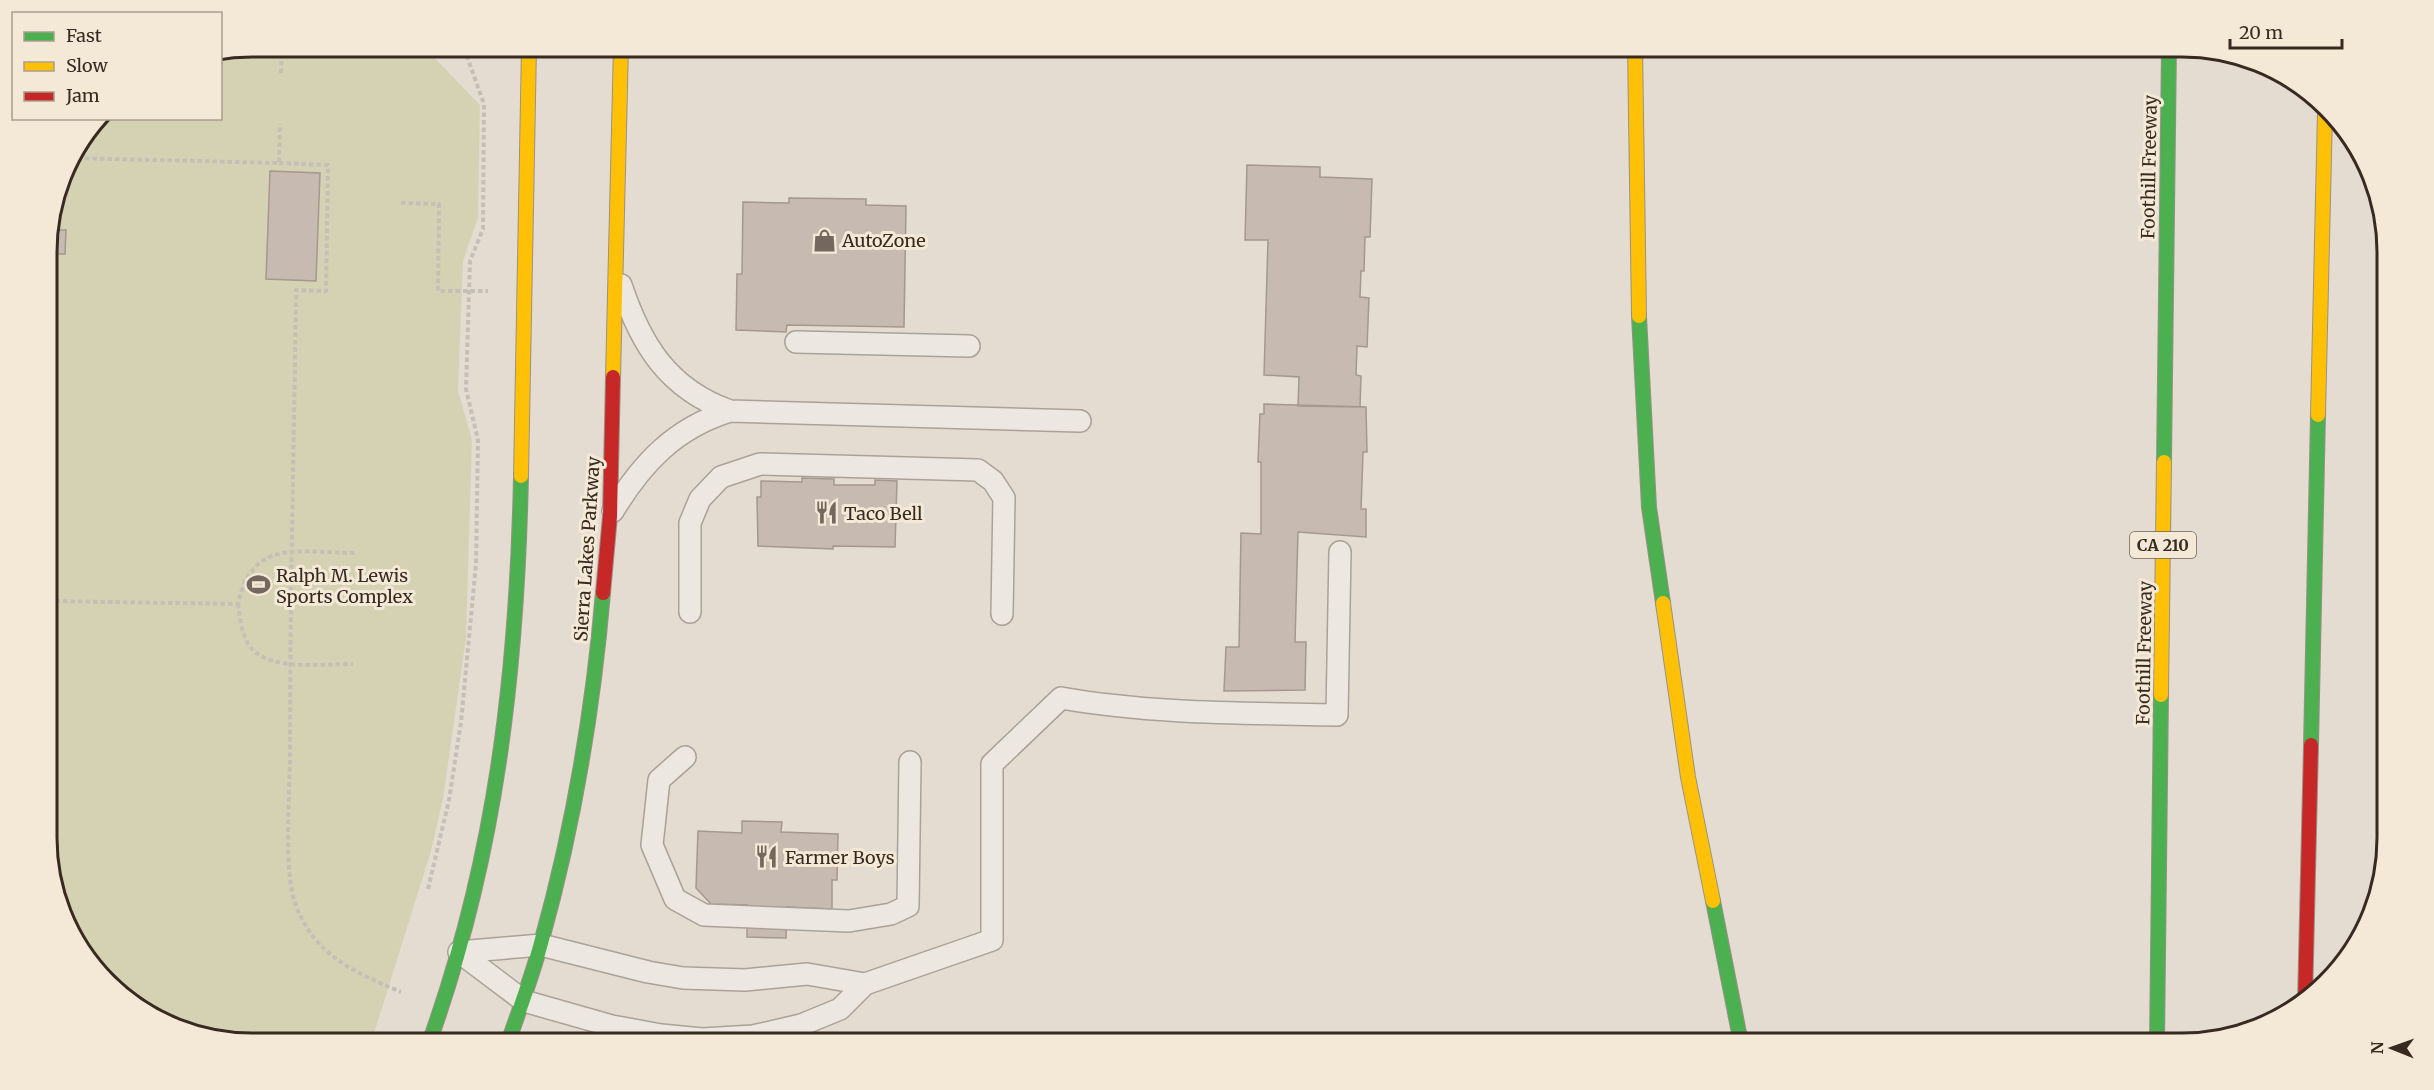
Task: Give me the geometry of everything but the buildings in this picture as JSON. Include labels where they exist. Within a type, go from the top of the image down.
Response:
[{"type":"main road","points":[[432,1033],[459,952],[493,799],[514,649],[520,526],[529,57]]},
{"type":"main road","name":"Sierra Lakes Parkway","points":[[512,1033],[541,945],[567,843],[583,761],[598,655],[610,516],[621,57]]},
{"type":"main road","points":[[1635,57],[1640,369],[1649,507],[1688,777],[1739,1033]]},
{"type":"main road","name":"Foothill Freeway","points":[[2157,1033],[2169,57]]},
{"type":"main road","points":[[2305,989],[2325,119]]},
{"type":"lane","points":[[617,270],[642,336],[660,364],[692,395],[729,411],[1080,421]]},
{"type":"lane","points":[[796,342],[969,346]]},
{"type":"lane","points":[[610,516],[636,474],[652,456],[686,429],[729,411]]},
{"type":"lane","points":[[690,612],[690,523],[700,499],[721,477],[760,464],[978,470],[993,481],[1004,498],[1002,614]]},
{"type":"lane","points":[[765,1033],[811,1022],[840,1008],[866,984],[992,940],[992,764],[1061,698],[1108,706],[1178,712],[1337,715],[1340,552]]},
{"type":"lane","points":[[686,757],[659,780],[652,846],[675,899],[704,915],[849,921],[891,915],[908,906],[910,762]]},
{"type":"lane","points":[[459,952],[541,945],[648,972],[683,978],[745,980],[807,974],[866,984]]},
{"type":"lane","points":[[459,952],[524,1001],[612,1026],[650,1033]]},
{"type":"path","points":[[281,72],[282,57]]},
{"type":"path","points":[[428,889],[449,800],[473,617],[478,440],[466,389],[470,261],[483,229],[484,104],[467,57]]},
{"type":"path","points":[[279,163],[280,124]]},
{"type":"path","points":[[82,158],[328,165],[326,291],[296,290],[290,664],[290,868],[296,906],[322,949],[352,970],[401,992]]},
{"type":"path","points":[[401,203],[439,204],[438,291],[525,291]]},
{"type":"path","points":[[353,664],[290,664],[258,656],[248,645],[238,604],[243,584],[252,569],[262,559],[275,554],[355,553]]},
{"type":"path","points":[[57,601],[238,604]]},
{"type":"shaded area","name":"Ralph M. Lewis Sports Complex","points":[[239,57],[434,57],[480,105],[478,218],[463,261],[458,391],[472,440],[466,638],[443,799],[431,851],[374,1033],[252,1033],[214,1029],[178,1018],[133,993],[97,957],[72,912],[64,888],[57,838],[57,239],[59,227],[64,202],[77,166],[97,133],[108,120],[222,120],[222,60]]},
{"type":"traffic: fast","points":[[2164,462],[2169,57]]},
{"type":"traffic: fast","points":[[1639,316],[1649,507],[1663,603]]},
{"type":"traffic: fast","points":[[2311,745],[2318,415]]},
{"type":"traffic: fast","points":[[432,1033],[471,904],[499,764],[514,622],[521,476]]},
{"type":"traffic: fast","points":[[512,1033],[530,981],[563,857],[594,681],[603,593]]},
{"type":"traffic: fast","points":[[2157,1033],[2161,695]]},
{"type":"traffic: fast","points":[[1713,901],[1739,1033]]},
{"type":"traffic: slow","points":[[521,476],[529,57]]},
{"type":"traffic: slow","points":[[613,377],[621,57]]},
{"type":"traffic: slow","points":[[1635,57],[1639,316]]},
{"type":"traffic: slow","points":[[2318,415],[2325,119]]},
{"type":"traffic: slow","points":[[2161,695],[2164,462]]},
{"type":"traffic: slow","points":[[1663,603],[1688,777],[1713,901]]},
{"type":"traffic: jam","points":[[603,593],[610,516],[613,377]]},
{"type":"traffic: jam","points":[[2305,989],[2311,745]]},
{"type":"place","name":"AutoZone","points":[[824,240]]},
{"type":"place","name":"Taco Bell","points":[[826,513]]},
{"type":"place","name":"Ralph M. Lewis Sports Complex","points":[[258,585]]},
{"type":"place","name":"Farmer Boys","points":[[767,857]]}]
